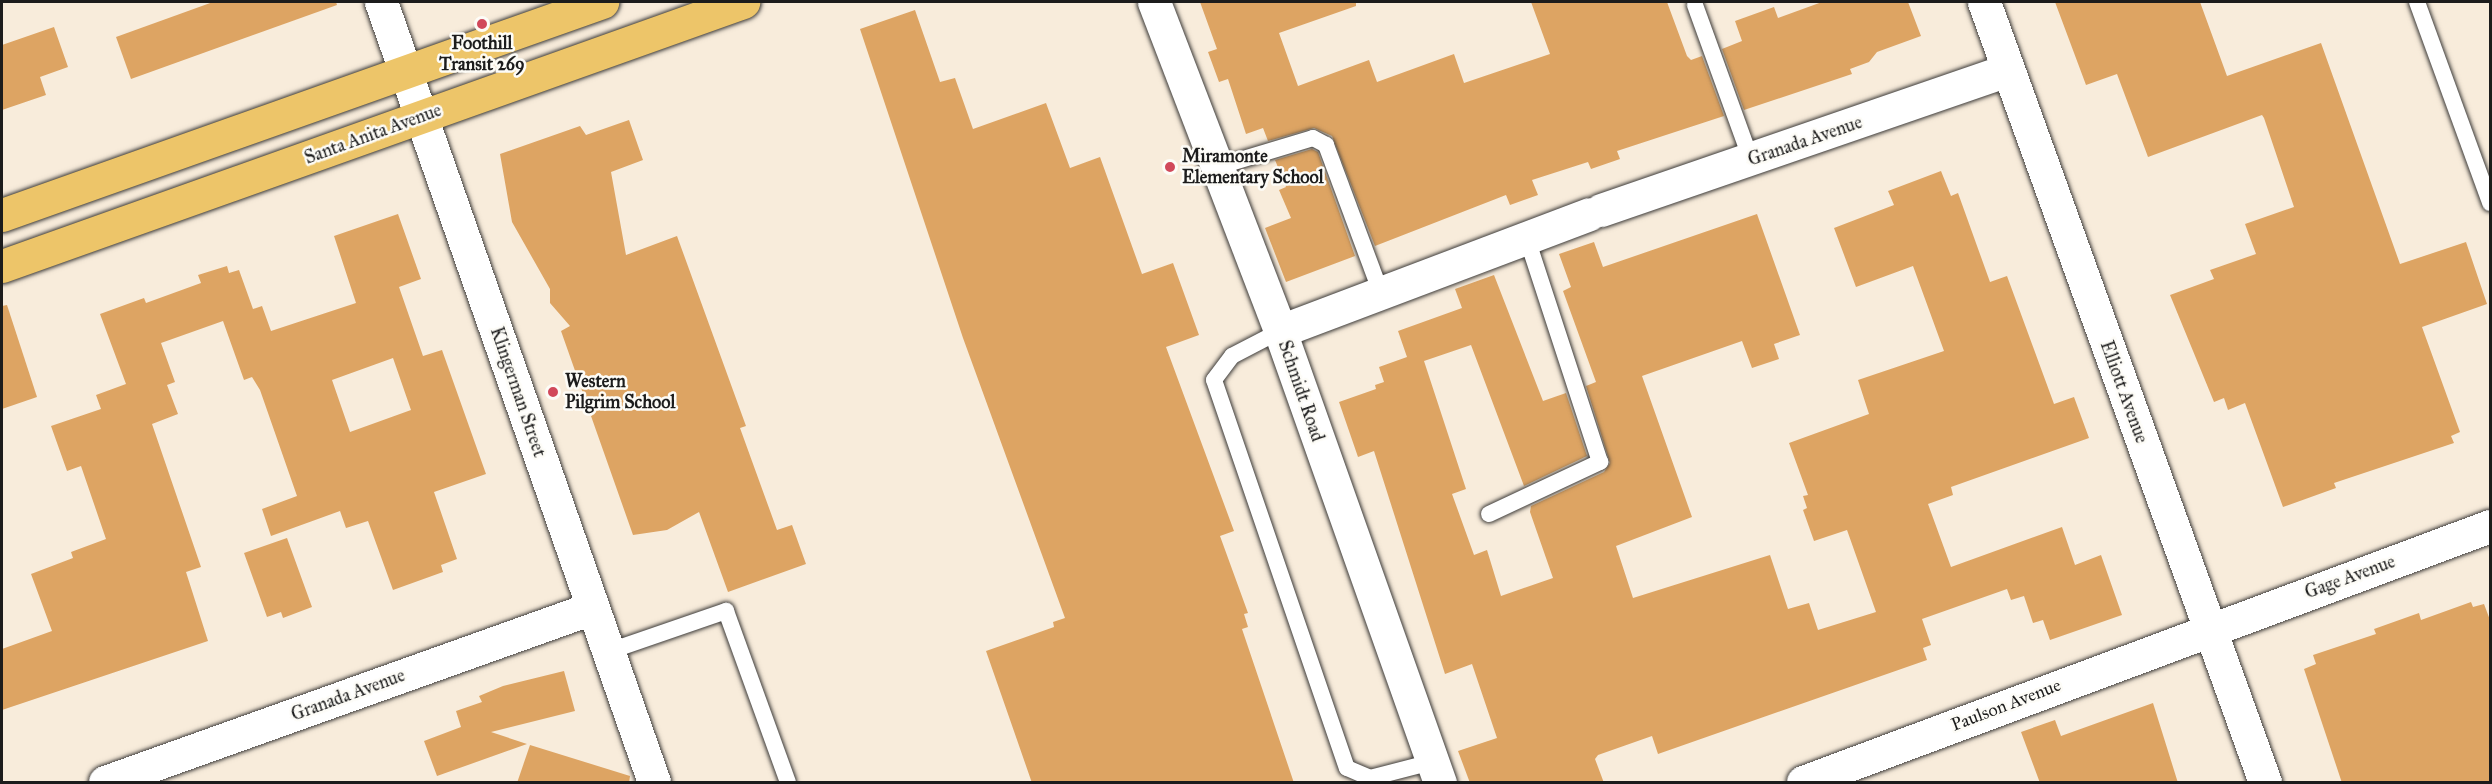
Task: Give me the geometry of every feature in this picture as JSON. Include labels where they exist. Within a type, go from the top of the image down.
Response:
[{"type":"main road","points":[[2,215],[406,69],[602,2]]},
{"type":"main road","name":"Santa Anita Avenue","points":[[2,266],[743,2]]},
{"type":"street","name":"Klingerman Street","points":[[381,2],[424,116],[654,783]]},
{"type":"street","name":"Schmidt Road","points":[[1154,2],[1280,331],[1436,772]]},
{"type":"street","name":"Elliott Avenue","points":[[1984,2],[2265,783]]},
{"type":"street","name":"Granada Avenue","points":[[1280,331],[1526,236],[2008,70]]},
{"type":"street","name":"Gage Avenue","points":[[2208,629],[2490,526]]},
{"type":"street","name":"Granada Avenue","points":[[105,783],[592,608]]},
{"type":"street","name":"Paulson Avenue","points":[[1803,783],[2208,629]]},
{"type":"lane","points":[[2417,2],[2490,203]]},
{"type":"lane","points":[[1695,5],[1751,160]]},
{"type":"lane","points":[[1217,167],[1313,138],[1326,145],[1381,293]]},
{"type":"lane","points":[[1489,514],[1600,462],[1526,236]]},
{"type":"lane","points":[[1280,331],[1232,356],[1214,380],[1347,768],[1369,780],[1436,772]]},
{"type":"lane","points":[[607,652],[726,611],[788,783]]},
{"type":"building","points":[[213,2],[336,2],[337,5],[131,79],[116,37]]},
{"type":"building","points":[[1200,2],[1356,2],[1356,6],[1279,33],[1298,86],[1369,60],[1377,82],[1454,54],[1464,83],[1550,54],[1531,2],[1667,2],[1687,56],[1691,60],[1702,56],[1724,116],[1617,151],[1620,159],[1591,169],[1588,162],[1532,180],[1538,195],[1510,205],[1506,195],[1375,246],[1332,136],[1314,128],[1268,141],[1263,128],[1246,134],[1228,79],[1219,82],[1208,52],[1217,49]]},
{"type":"building","points":[[1822,2],[1908,2],[1921,36],[1877,52],[1869,62],[1850,69],[1852,74],[1744,110],[1722,49],[1742,41],[1735,21],[1774,7],[1778,18]]},
{"type":"building","points":[[2055,2],[2200,2],[2227,76],[2321,43],[2400,264],[2466,242],[2487,304],[2422,327],[2460,432],[2451,436],[2454,443],[2334,483],[2336,488],[2283,507],[2245,403],[2228,410],[2224,398],[2214,402],[2170,295],[2214,279],[2210,270],[2256,254],[2245,224],[2294,207],[2264,118],[2262,115],[2148,157],[2117,74],[2086,85]]},
{"type":"building","points":[[915,10],[940,82],[955,78],[973,129],[1046,103],[1070,168],[1100,157],[1142,274],[1173,263],[1199,335],[1166,347],[1234,531],[1220,536],[1248,613],[1244,614],[1248,627],[1242,629],[1294,783],[1032,783],[986,651],[1054,627],[1053,622],[1065,618],[963,338],[860,29]]},
{"type":"building","points":[[54,27],[68,67],[40,77],[46,95],[2,110],[2,45]]},
{"type":"building","points":[[629,120],[643,160],[611,172],[626,255],[677,236],[746,426],[740,428],[777,530],[792,525],[806,564],[728,592],[699,512],[667,530],[633,535],[561,331],[570,326],[550,303],[550,289],[512,222],[500,154],[580,126],[586,135]]},
{"type":"building","points":[[1312,149],[1318,152],[1355,256],[1286,282],[1265,228],[1291,218],[1279,190],[1286,187],[1275,160]]},
{"type":"building","points":[[1941,171],[1951,196],[1958,193],[1990,282],[2007,276],[2054,404],[2074,397],[2089,438],[1951,487],[1953,495],[1928,504],[1951,567],[2062,527],[2075,565],[2101,555],[2122,615],[2050,640],[2043,620],[2033,623],[2024,596],[2011,600],[2007,589],[1922,619],[1931,645],[1923,648],[1927,660],[1658,754],[1652,736],[1598,755],[1595,759],[1604,783],[1470,783],[1458,751],[1497,738],[1472,664],[1445,674],[1374,451],[1358,457],[1339,402],[1376,389],[1375,385],[1384,382],[1379,367],[1407,357],[1398,331],[1462,308],[1455,289],[1494,275],[1543,401],[1566,393],[1587,456],[1524,486],[1471,345],[1424,361],[1466,489],[1452,494],[1474,555],[1487,550],[1501,596],[1553,578],[1530,512],[1531,506],[1604,472],[1610,463],[1586,386],[1596,382],[1563,291],[1571,287],[1559,254],[1594,242],[1603,267],[1757,214],[1800,335],[1774,344],[1779,359],[1752,368],[1742,341],[1642,376],[1692,517],[1616,546],[1633,598],[1770,555],[1788,609],[1809,603],[1818,630],[1876,612],[1847,530],[1814,541],[1803,510],[1807,508],[1803,496],[1808,495],[1789,443],[1869,414],[1858,380],[1944,351],[1913,266],[1856,287],[1834,228],[1894,205],[1888,191]]},
{"type":"building","points":[[398,214],[421,279],[399,287],[423,356],[442,350],[486,474],[434,492],[457,559],[441,565],[443,572],[393,590],[368,521],[346,528],[340,511],[271,536],[262,509],[297,496],[260,390],[252,377],[244,380],[223,321],[161,343],[175,382],[167,385],[178,414],[152,424],[201,567],[186,572],[208,641],[2,710],[2,649],[52,631],[31,574],[73,558],[71,552],[106,539],[81,466],[67,471],[51,426],[101,409],[96,395],[126,384],[100,314],[144,298],[146,303],[201,283],[198,275],[227,266],[229,273],[239,270],[253,309],[262,306],[271,331],[356,303],[334,236]],"holes":[[[393,358],[411,410],[350,432],[332,380]]]},
{"type":"building","points":[[7,305],[37,397],[2,409],[2,306]]},
{"type":"building","points":[[287,538],[312,607],[283,618],[281,612],[267,617],[244,553]]},
{"type":"building","points":[[2471,602],[2473,607],[2484,604],[2490,620],[2490,783],[2342,783],[2304,669],[2316,664],[2313,655],[2376,634],[2374,629],[2419,613],[2421,620]]},
{"type":"building","points":[[564,671],[575,711],[491,732],[527,744],[437,776],[424,741],[461,727],[456,711],[482,702],[479,696],[503,686]]},
{"type":"building","points":[[2153,703],[2178,783],[2040,783],[2021,732],[2055,720],[2061,736]]},
{"type":"building","points":[[530,745],[630,776],[629,783],[517,783]]},
{"type":"place","name":"Foothill Transit 269","points":[[482,24]]},
{"type":"place","name":"Miramonte Elementary School","points":[[1170,167]]},
{"type":"place","name":"Western Pilgrim School","points":[[553,392]]}]
